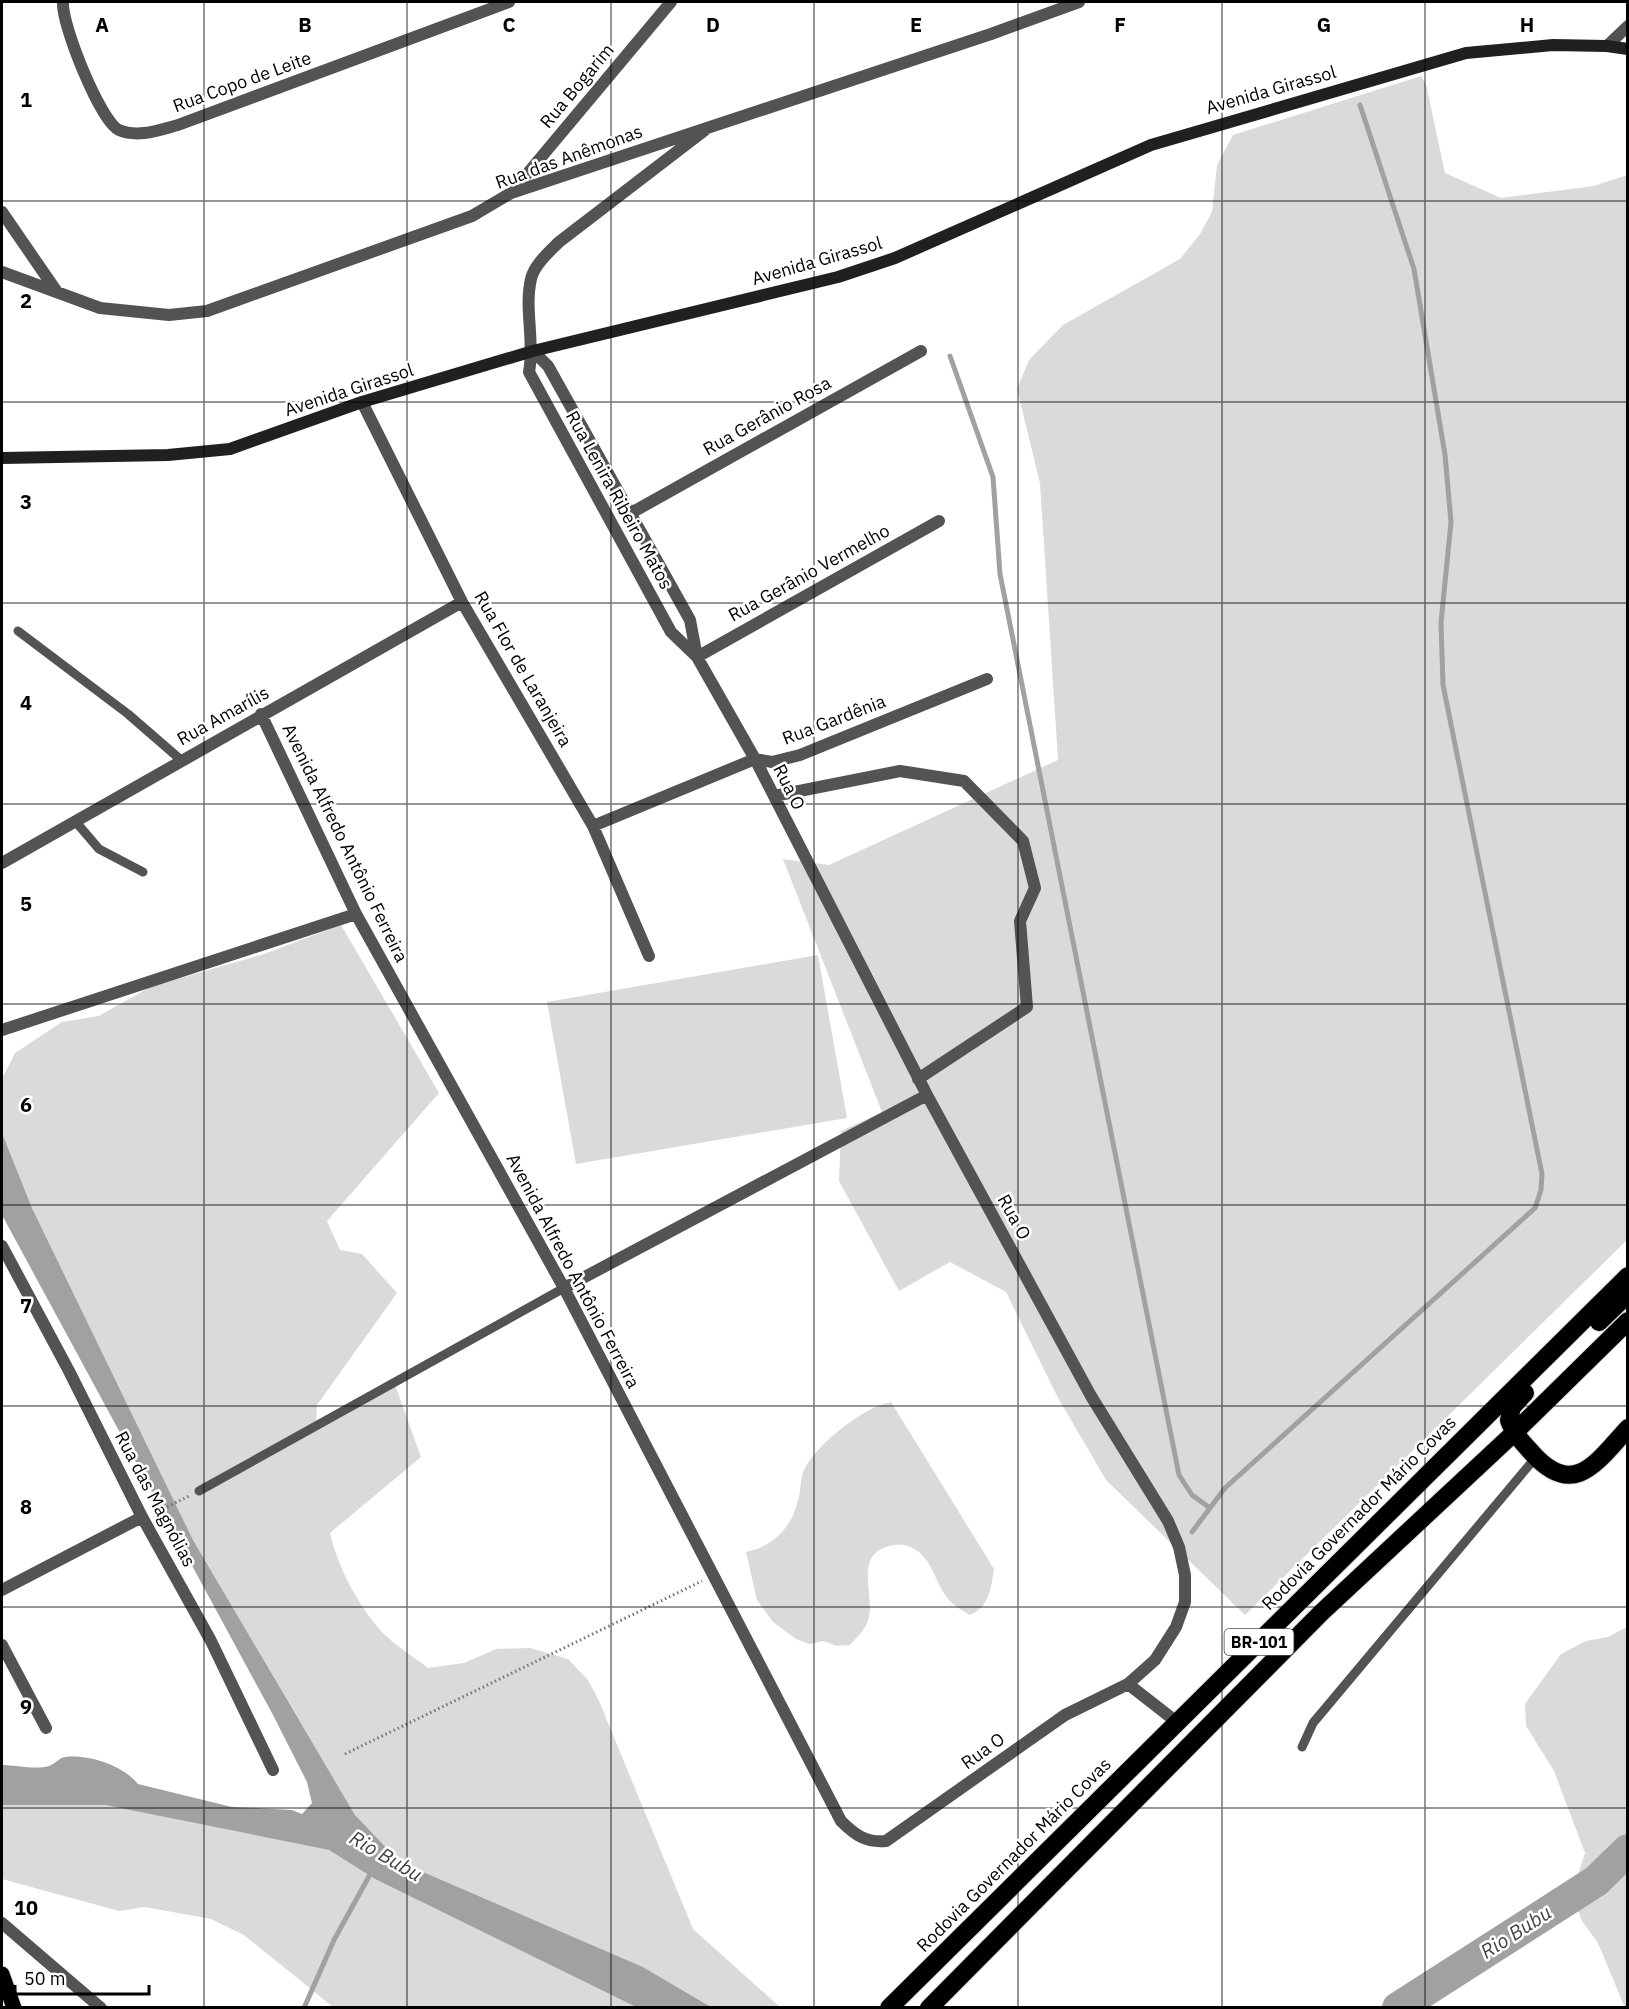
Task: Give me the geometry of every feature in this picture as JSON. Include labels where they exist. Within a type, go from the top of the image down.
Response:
[{"type":"highway","name":"Rodovia Governador Mário Covas","points":[[889,2007],[1628,1276]]},
{"type":"highway","points":[[1628,1294],[1512,1407],[1509,1420],[1515,1432],[1536,1457],[1553,1472],[1569,1476],[1578,1474],[1606,1452],[1628,1428]]},
{"type":"highway","name":"BR-101","points":[[928,2007],[1322,1612],[1515,1432],[1628,1321]]},
{"type":"main road","points":[[2,1974],[14,2007]]},
{"type":"street","name":"Rua Copo de Leite","points":[[63,2],[62,7],[78,60],[106,120],[120,130],[145,134],[178,125],[509,2]]},
{"type":"street","name":"Rua Bogarim","points":[[511,193],[671,2]]},
{"type":"street","name":"Rua das Anêmonas","points":[[2,272],[99,308],[169,315],[207,311],[472,216],[511,193],[705,130],[1079,2]]},
{"type":"street","points":[[1607,46],[1628,26]]},
{"type":"street","name":"Avenida Girassol","points":[[2,458],[168,454],[230,449],[362,402],[533,351],[838,277],[904,254],[1151,145],[1466,52],[1512,47],[1607,46],[1628,49]]},
{"type":"street","name":"Rua Lenira Ribeiro Matos","points":[[698,657],[671,632],[529,372],[533,351],[531,277],[542,260],[559,242],[705,130]]},
{"type":"street","points":[[2,212],[57,292]]},
{"type":"street","name":"Rua Lenira Ribeiro Matos","points":[[533,351],[548,366],[690,620],[698,657],[755,759]]},
{"type":"street","name":"Rua Gerânio Rosa","points":[[631,513],[921,351]]},
{"type":"street","name":"Rua Flor de Laranjeira","points":[[362,402],[462,602],[593,826],[649,956]]},
{"type":"street","name":"Rua Gerânio Vermelho","points":[[698,657],[939,521]]},
{"type":"street","name":"Rua Amarílis","points":[[2,862],[462,602]]},
{"type":"street","name":"Rua Gardênia","points":[[593,826],[755,759],[772,762],[800,755],[987,679]]},
{"type":"street","name":"Avenida Alfredo Antônio Ferreira","points":[[261,714],[356,914],[564,1288],[712,1577],[841,1821],[861,1838]]},
{"type":"street","name":"Rua O","points":[[755,759],[918,1079],[1091,1396],[1168,1521],[1179,1547],[1185,1575],[1185,1602],[1179,1619],[1155,1660],[1128,1684],[1065,1715],[896,1836],[886,1841],[874,1842],[861,1838]]},
{"type":"street","points":[[774,796],[900,771],[964,781],[1023,841],[1035,888],[1020,921],[1027,1007],[918,1079]]},
{"type":"street","points":[[2,1030],[356,914]]},
{"type":"street","points":[[564,1288],[927,1095]]},
{"type":"street","name":"Rua das Magnólias","points":[[2,1246],[148,1515],[212,1641],[273,1770]]},
{"type":"street","points":[[2,1590],[148,1515]]},
{"type":"street","points":[[2,1645],[46,1728]]},
{"type":"street","points":[[1128,1684],[1178,1723]]},
{"type":"street","points":[[2,1923],[101,2007]]},
{"type":"lane","points":[[18,631],[128,714],[181,760]]},
{"type":"lane","points":[[75,820],[99,849],[142,872]]},
{"type":"lane","points":[[199,1491],[564,1288]]},
{"type":"lane","points":[[1302,1747],[1313,1723],[1536,1457]]},
{"type":"path","points":[[148,1515],[180,1501]]},
{"type":"path","points":[[345,1755],[712,1577]]},
{"type":"shaded area","points":[[1421,76],[1426,84],[1445,173],[1501,198],[1594,186],[1627,175],[1627,1240],[1245,1615],[1106,1480],[1057,1396],[1006,1292],[950,1262],[899,1291],[839,1181],[841,1131],[882,1112],[783,859],[829,865],[1058,760],[1040,483],[1017,389],[1029,360],[1063,325],[1180,259],[1200,234],[1212,212],[1217,165],[1233,135]]},
{"type":"shaded area","points":[[341,925],[439,1093],[327,1221],[340,1250],[362,1254],[397,1293],[317,1405],[316,1425],[394,1382],[421,1457],[330,1533],[343,1572],[372,1621],[398,1646],[428,1668],[464,1663],[496,1649],[530,1648],[568,1659],[588,1680],[599,1701],[693,1929],[780,2007],[711,2007],[643,1967],[400,1862],[355,1815],[193,1540],[32,1208],[2,1133],[2,1079],[15,1053],[62,1022],[99,1016],[150,987],[264,954]]},
{"type":"shaded area","points":[[818,955],[847,1118],[576,1164],[547,1002]]},
{"type":"shaded area","points":[[891,1402],[994,1569],[988,1596],[981,1607],[970,1615],[947,1598],[928,1562],[919,1552],[905,1545],[889,1546],[878,1551],[871,1559],[868,1569],[870,1613],[864,1629],[850,1645],[837,1646],[823,1641],[810,1644],[796,1639],[773,1622],[757,1600],[746,1552],[773,1540],[786,1527],[795,1510],[803,1473],[808,1463],[828,1440],[854,1419],[880,1405]]},
{"type":"shaded area","points":[[1627,1627],[1628,2007],[1625,2008],[1598,1943],[1582,1921],[1570,1889],[1574,1887],[1585,1853],[1554,1771],[1526,1726],[1525,1704],[1561,1654],[1586,1641],[1608,1637]]},
{"type":"shaded area","points":[[2,1805],[105,1805],[329,1850],[375,1879],[636,2007],[333,2007],[244,1935],[211,1919],[145,1907],[119,1911],[2,1879]]},
{"type":"water","points":[[2,1133],[32,1208],[193,1540],[355,1815],[400,1862],[643,1967],[711,2007],[636,2007],[375,1879],[329,1850],[105,1805],[2,1805],[2,1765],[44,1767],[63,1758],[74,1757],[95,1759],[115,1767],[138,1784],[232,1807],[292,1810],[302,1814],[312,1803],[307,1782],[273,1715],[2,1215]]},
{"type":"waterway","points":[[1192,1532],[1225,1488],[1535,1208],[1541,1190],[1542,1174],[1443,685],[1441,623],[1451,522],[1445,455],[1414,269],[1360,105]]},
{"type":"waterway","points":[[950,356],[993,477],[1000,574],[1179,1475],[1192,1495],[1210,1508]]},
{"type":"waterway","name":"Rio Bubu","points":[[1398,2008],[1596,1881],[1628,1850]]},
{"type":"waterway","points":[[304,2008],[334,1940],[373,1869]]}]
